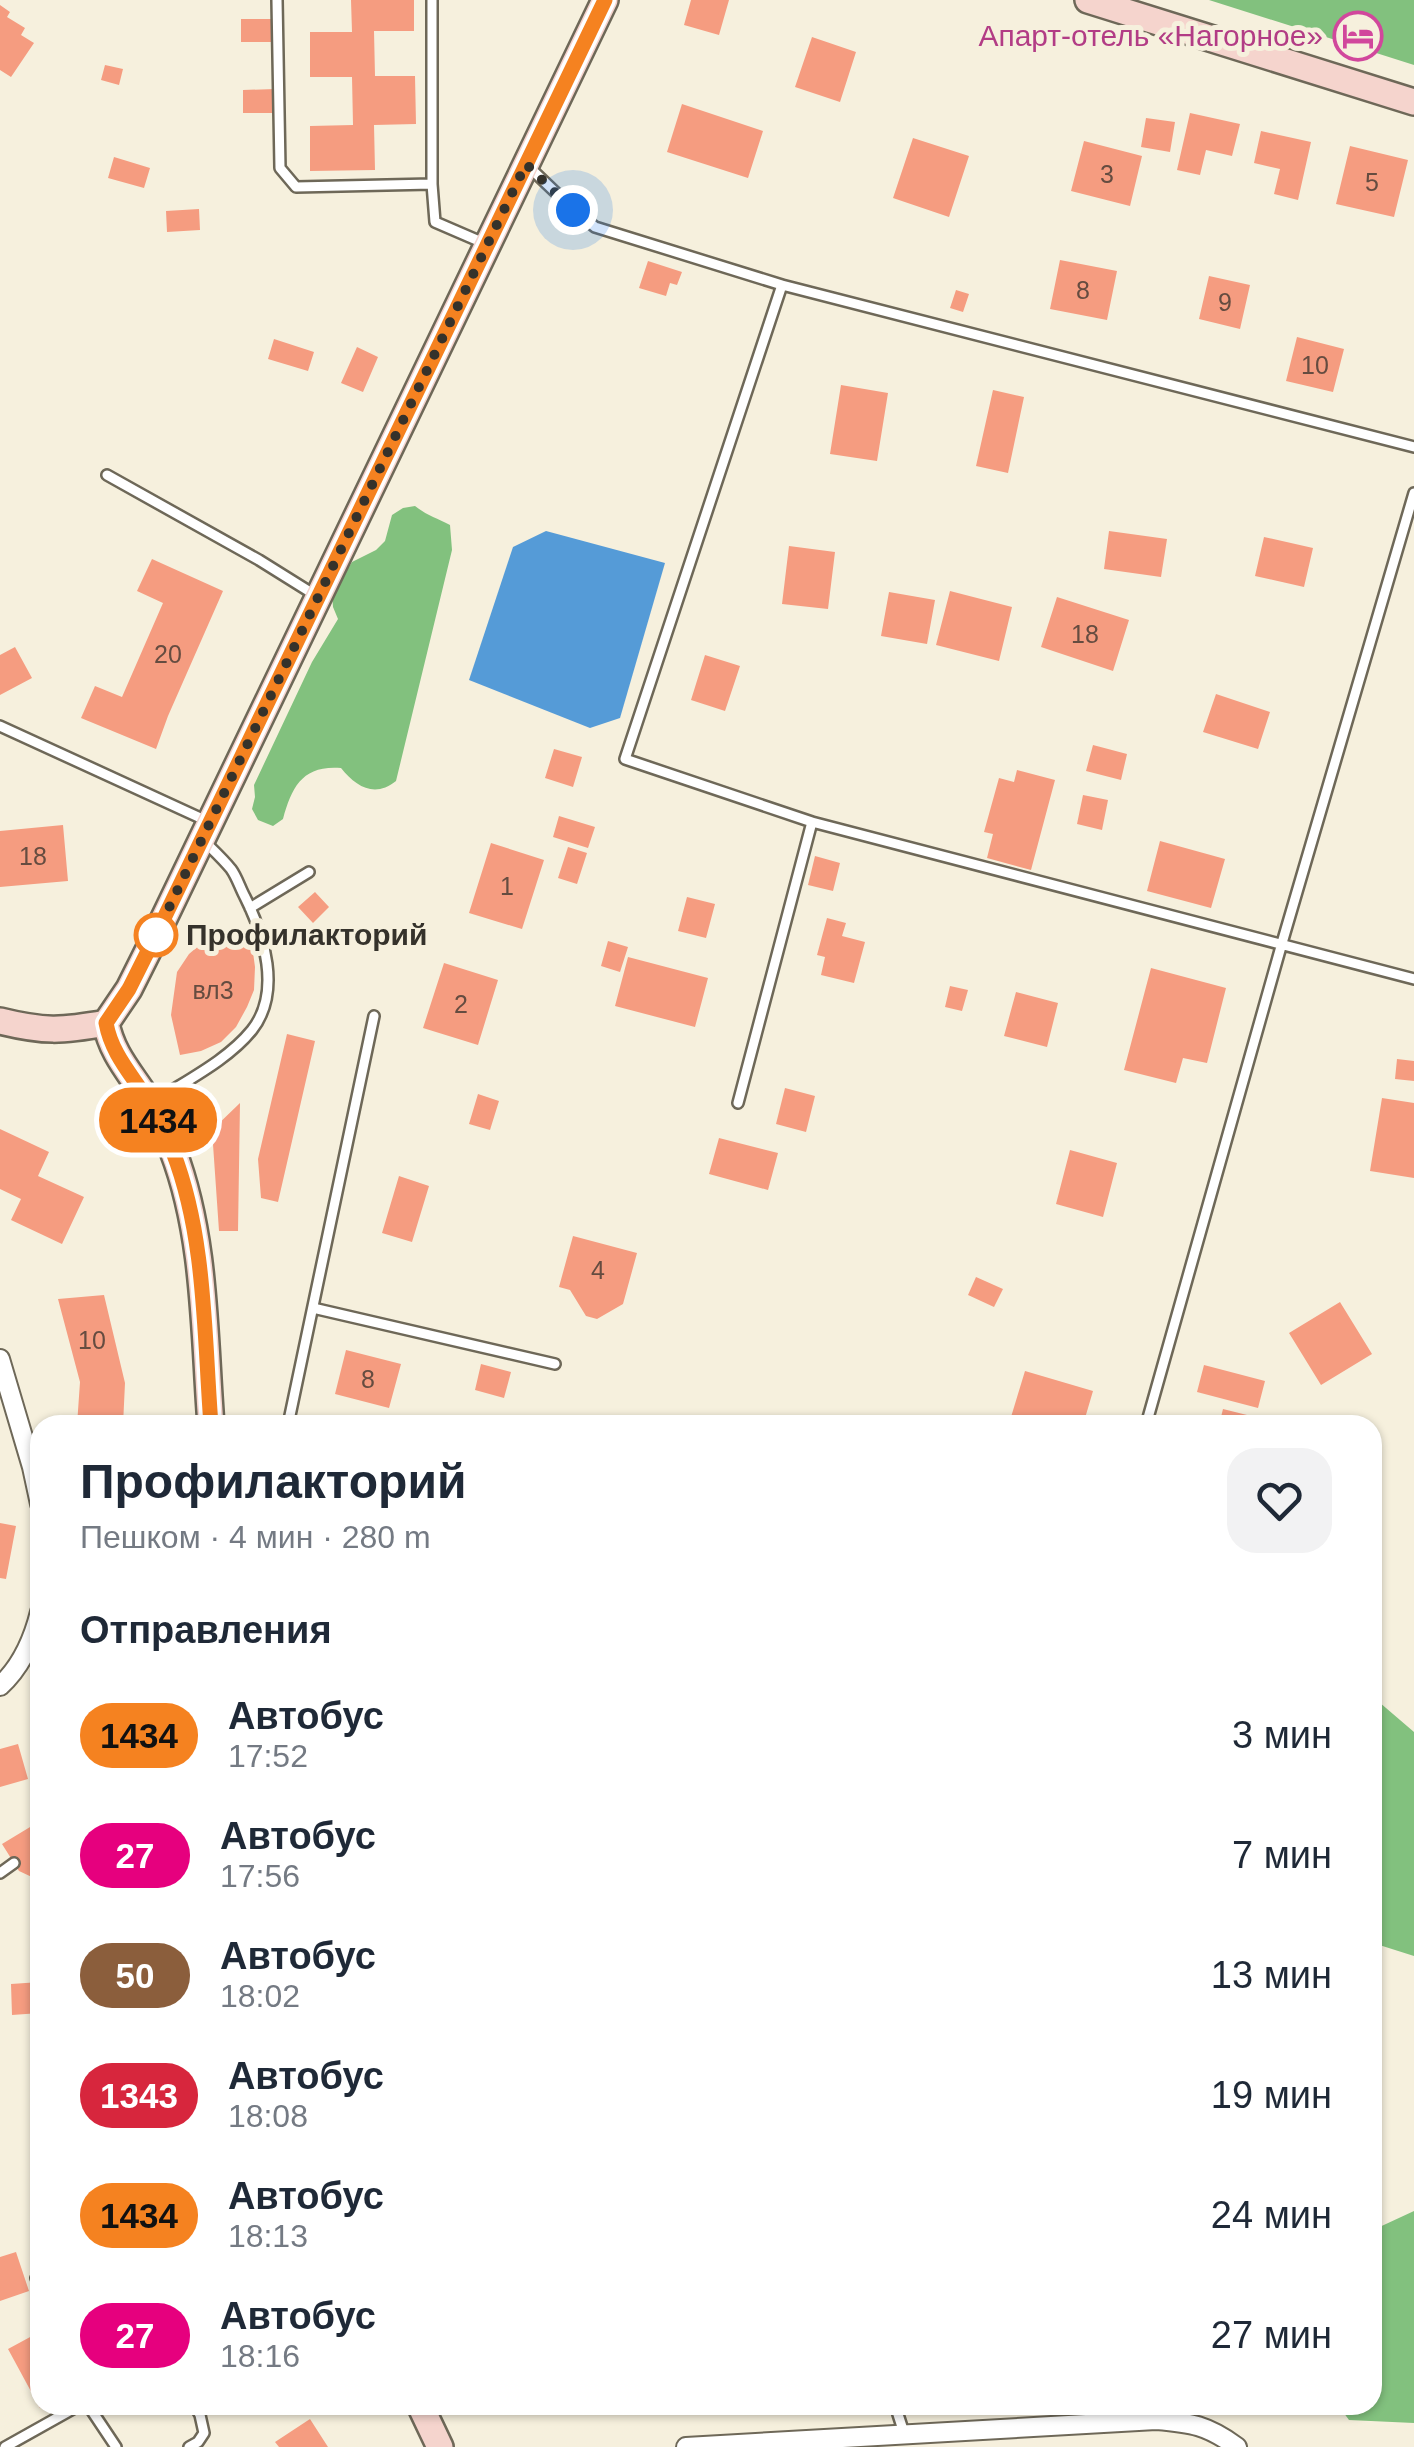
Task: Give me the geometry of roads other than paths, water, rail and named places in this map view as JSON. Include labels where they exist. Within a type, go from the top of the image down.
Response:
[{"type":"street","points":[[210,1415],[200,1277],[189,1205],[174,1152],[150,1104],[109,1040],[106,1023],[129,989],[605,0]]},
{"type":"street","points":[[1088,0],[1414,102]]},
{"type":"street","points":[[0,1021],[34,1030],[68,1030],[106,1023]]},
{"type":"street","points":[[0,1358],[30,1460]]},
{"type":"street","points":[[0,1686],[30,1645]]},
{"type":"street","points":[[425,2415],[440,2447]]},
{"type":"street","points":[[686,2447],[1156,2420],[1188,2422],[1215,2432],[1237,2447]]},
{"type":"lane","points":[[277,0],[280,168],[296,186],[432,184]]},
{"type":"lane","points":[[432,0],[435,222],[487,244]]},
{"type":"lane","points":[[526,164],[594,227],[782,285],[1414,448]]},
{"type":"lane","points":[[782,285],[625,759],[812,822],[1414,978]]},
{"type":"lane","points":[[108,475],[317,596]]},
{"type":"lane","points":[[1149,1415],[1414,493]]},
{"type":"lane","points":[[0,726],[206,831],[250,908],[265,951],[268,976],[264,1003],[254,1027],[234,1048],[150,1104]]},
{"type":"lane","points":[[738,1103],[812,822]]},
{"type":"lane","points":[[250,908],[308,872]]},
{"type":"lane","points":[[290,1415],[374,1016]]},
{"type":"lane","points":[[312,1308],[554,1364]]},
{"type":"lane","points":[[0,1873],[14,1863]]},
{"type":"lane","points":[[5,2447],[62,2415]]},
{"type":"lane","points":[[95,2415],[116,2447]]},
{"type":"lane","points":[[190,2447],[204,2433],[200,2415]]},
{"type":"lane","points":[[898,2415],[904,2434]]},
{"type":"water","points":[[546,531],[665,563],[620,718],[590,728],[469,680],[513,547]]},
{"type":"place","name":"Апарт-отель «Нагорное»","points":[[1358,36]]},
{"type":"place","name":"Профилакторий","points":[[156,935]]}]
